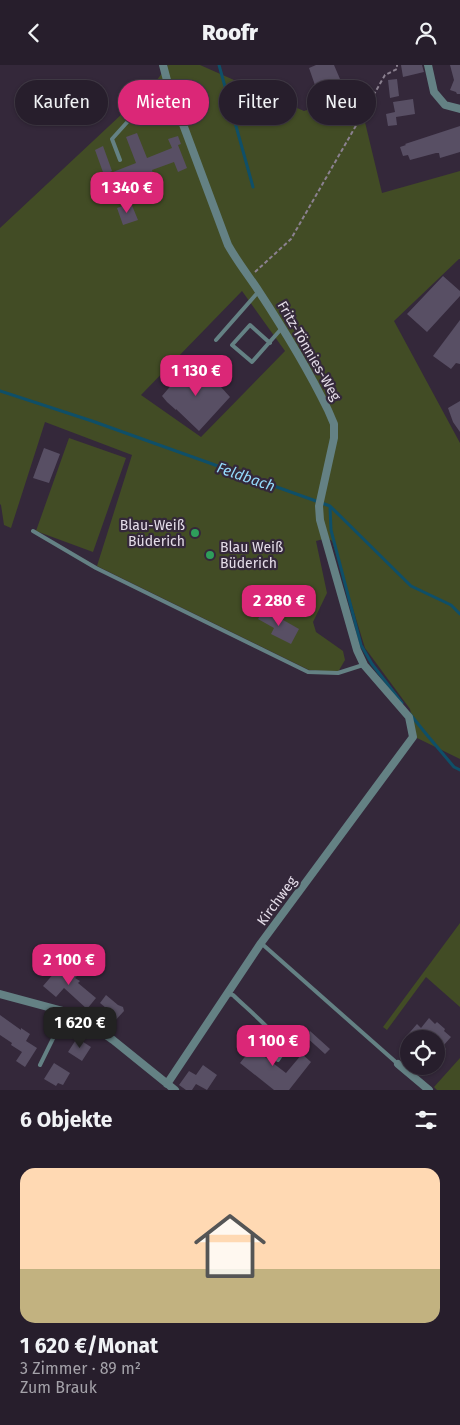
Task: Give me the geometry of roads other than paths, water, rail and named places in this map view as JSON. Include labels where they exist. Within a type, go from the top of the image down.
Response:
[{"type":"street","name":"Fritz-Tönnies-Weg","points":[[163,65],[167,80]]},
{"type":"street","points":[[428,65],[434,92],[445,105],[460,109]]},
{"type":"street","name":"Fritz-Tönnies-Weg","points":[[183,125],[228,245],[259,291],[320,392],[334,424],[332,445],[320,503],[320,520],[357,650],[364,665],[409,717],[413,737]]},
{"type":"street","name":"Kirchweg","points":[[166,1084],[261,943],[413,737]]},
{"type":"street","points":[[0,994],[78,1015],[113,1040],[174,1090]]},
{"type":"street","points":[[398,1064],[429,1090]]},
{"type":"lane","points":[[120,161],[112,139],[125,125]]},
{"type":"lane","points":[[216,340],[259,291]]},
{"type":"lane","points":[[270,343],[250,325],[232,345],[252,362],[270,343],[282,328]]},
{"type":"lane","points":[[33,531],[96,568],[308,672],[338,673],[364,665]]},
{"type":"lane","points":[[261,943],[398,1064]]},
{"type":"lane","points":[[227,994],[233,995],[283,1046],[284,1051],[278,1060]]},
{"type":"lane","points":[[40,1065],[66,1012]]},
{"type":"waterway","points":[[219,65],[253,187]]},
{"type":"waterway","name":"Feldbach","points":[[0,391],[92,421],[330,506],[411,586],[451,605],[460,614]]},
{"type":"waterway","points":[[330,507],[331,530],[361,645],[372,664],[402,703]]},
{"type":"waterway","points":[[410,714],[454,767],[460,770]]},
{"type":"place","name":"Blau-Weiß Büderich","points":[[195,533]]},
{"type":"place","name":"Blau Weiß Büderich","points":[[210,555]]}]
